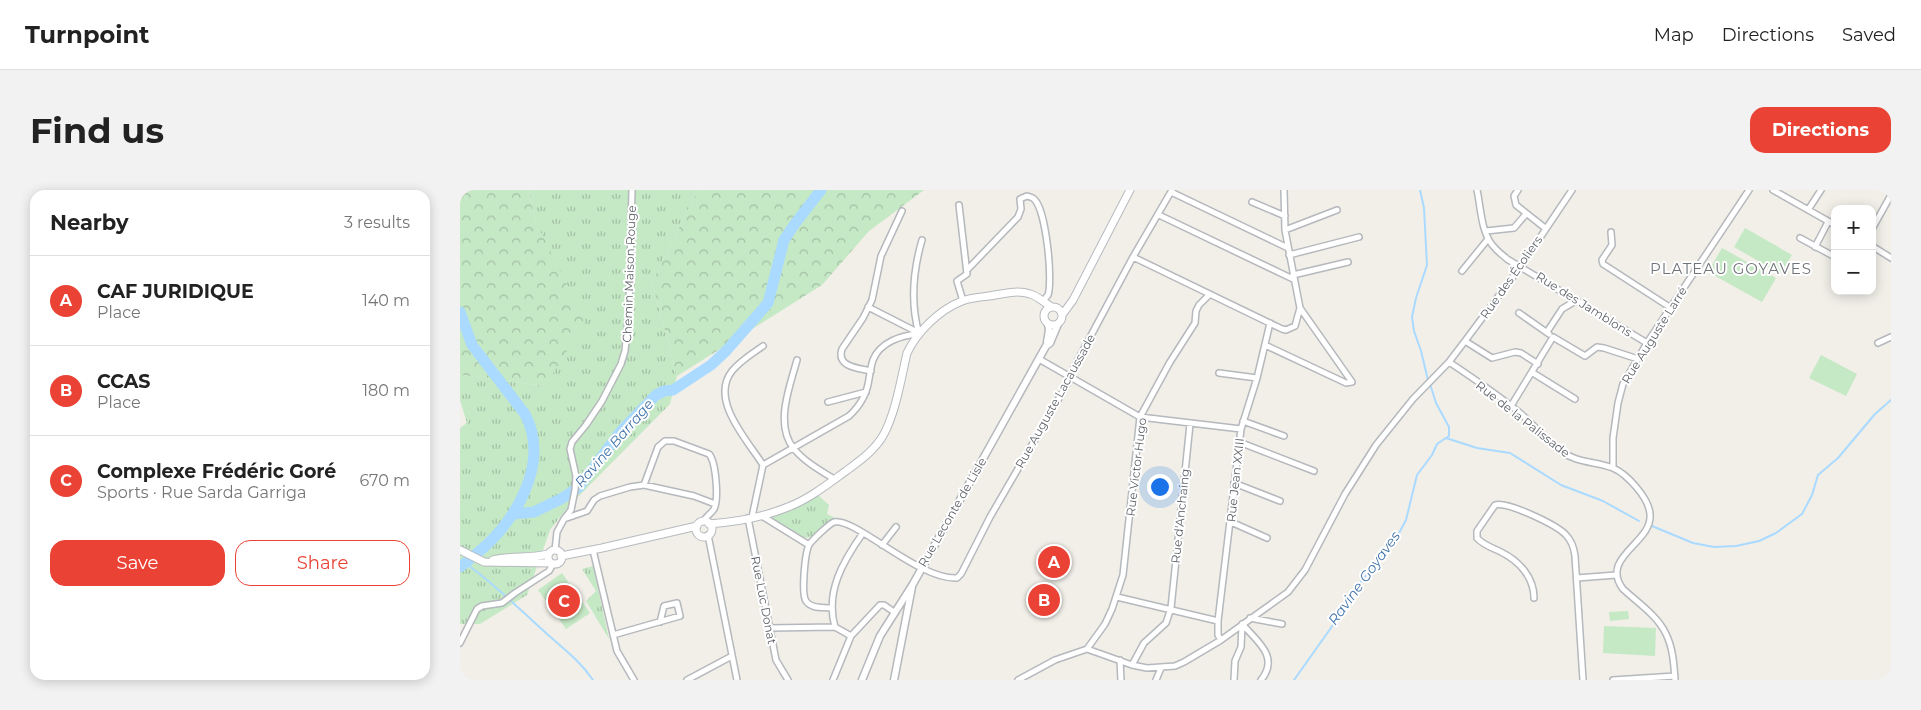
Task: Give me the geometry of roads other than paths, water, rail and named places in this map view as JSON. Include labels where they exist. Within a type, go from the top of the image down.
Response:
[{"type":"main road","points":[[1027,293],[1038,301],[1045,312],[1044,318],[1048,324],[1053,326],[1062,320],[1062,315],[1073,300],[1130,190]]},
{"type":"main road","points":[[1045,312],[1065,303],[1076,292]]},
{"type":"main road","points":[[697,528],[699,535],[722,523],[762,515],[789,507],[811,495],[864,458],[877,445],[884,433],[908,354],[919,334],[944,311],[963,301],[1006,293],[1027,293],[1044,301],[1062,315]]},
{"type":"main road","points":[[561,556],[685,530],[708,529]]},
{"type":"main road","points":[[460,550],[480,561],[488,562],[552,563],[560,561],[561,556]]},
{"type":"main road","points":[[488,562],[503,558],[533,558],[558,551],[561,556]]},
{"type":"main road","points":[[552,552],[548,559],[552,563]]},
{"type":"street","name":"Chemin Maison Rouge","points":[[552,552],[557,532],[571,510],[575,490],[576,476],[570,449],[572,442],[586,425],[602,400],[621,364],[625,351],[629,308],[632,190]]},
{"type":"street","points":[[1265,345],[1346,383],[1351,383],[1352,380],[1300,308],[1285,230],[1284,190]]},
{"type":"street","points":[[1462,271],[1488,239],[1478,190]]},
{"type":"street","points":[[1518,190],[1514,196],[1515,203],[1545,228]]},
{"type":"street","name":"Rue des Écoliers","points":[[1161,668],[1184,662],[1221,640],[1288,592],[1305,570],[1345,494],[1376,445],[1421,390],[1449,362],[1521,266],[1572,190]]},
{"type":"street","name":"Rue Auguste Larré","points":[[1614,468],[1613,438],[1618,402],[1623,384],[1647,343],[1749,190]]},
{"type":"street","points":[[1773,190],[1831,223]]},
{"type":"street","points":[[1808,210],[1821,190]]},
{"type":"street","points":[[1172,191],[1288,248]]},
{"type":"street","name":"Rue Auguste Lacaussade","points":[[809,545],[830,524],[845,522],[920,569],[950,579],[957,578],[961,574],[990,517],[1070,376],[1133,257],[1172,191]]},
{"type":"street","points":[[1876,223],[1891,195]]},
{"type":"street","points":[[966,270],[1018,217],[1021,209],[1020,199],[1027,196],[1033,198],[1043,219],[1047,240],[1049,286],[1048,295],[1044,301]]},
{"type":"street","points":[[1252,202],[1285,216]]},
{"type":"street","points":[[959,205],[967,274],[956,281],[963,301]]},
{"type":"street","points":[[1285,230],[1337,210]]},
{"type":"street","points":[[871,371],[847,365],[843,362],[840,354],[872,300],[881,256],[902,211]]},
{"type":"street","points":[[1486,231],[1514,228],[1526,214]]},
{"type":"street","points":[[1159,215],[1293,277],[1348,262]]},
{"type":"street","points":[[1815,247],[1828,222]]},
{"type":"street","points":[[1611,232],[1612,245],[1602,260],[1603,264],[1671,308]]},
{"type":"street","points":[[1290,255],[1359,237]]},
{"type":"street","points":[[1800,238],[1831,255]]},
{"type":"street","name":"Rue des Jamblons","points":[[1488,239],[1494,248],[1508,259],[1647,343]]},
{"type":"street","points":[[919,334],[915,320],[914,286],[916,263],[922,240]]},
{"type":"street","points":[[1876,249],[1891,258]]},
{"type":"street","points":[[1133,257],[1282,329],[1291,328],[1297,322],[1300,308]]},
{"type":"street","name":"Rue Victor Hugo","points":[[1087,649],[1104,624],[1117,597],[1123,575],[1140,417],[1170,362],[1195,323],[1196,311],[1199,305],[1209,295]]},
{"type":"street","points":[[1547,332],[1562,309],[1577,300]]},
{"type":"street","points":[[868,307],[919,334]]},
{"type":"street","points":[[1519,313],[1584,356],[1597,347],[1638,359]]},
{"type":"street","name":"Rue Jean XXIII","points":[[1221,640],[1218,635],[1218,620],[1242,421],[1257,378],[1270,323]]},
{"type":"street","name":"Rue Leconte de Lisle","points":[[862,680],[880,636],[912,584],[1046,346],[1049,330],[1048,324]]},
{"type":"street","name":"Rue Leconte de Lisle","points":[[1046,346],[1050,343],[1058,324]]},
{"type":"street","points":[[750,517],[764,465],[849,416],[856,409],[866,392],[873,359],[876,354],[893,340],[905,334],[919,334]]},
{"type":"street","points":[[1511,406],[1554,337]]},
{"type":"street","points":[[1878,342],[1891,337]]},
{"type":"street","points":[[1465,341],[1492,358],[1515,352],[1521,353],[1538,364]]},
{"type":"street","points":[[763,346],[731,372],[728,378],[726,396],[731,418],[764,465]]},
{"type":"street","points":[[1039,359],[1140,417],[1241,429]]},
{"type":"street","points":[[797,360],[785,406],[784,422],[787,436],[794,448],[813,465],[834,479]]},
{"type":"street","name":"Rue de la Palissade","points":[[1449,362],[1511,406],[1559,450],[1584,462],[1614,468]]},
{"type":"street","points":[[1219,373],[1257,378]]},
{"type":"street","points":[[1533,373],[1575,399]]},
{"type":"street","points":[[828,402],[866,392]]},
{"type":"street","points":[[1242,421],[1284,436]]},
{"type":"street","name":"Rue d'Anchaing","points":[[1171,608],[1190,424]]},
{"type":"street","points":[[644,485],[658,447],[665,441],[674,441],[705,451],[712,457],[717,490],[713,511],[706,517],[709,545],[737,680]]},
{"type":"street","points":[[1239,442],[1314,471]]},
{"type":"street","points":[[1613,680],[1675,678],[1672,653],[1666,633],[1660,624],[1618,582],[1616,575],[1621,560],[1647,528],[1650,515],[1639,490],[1614,468]]},
{"type":"street","points":[[1234,483],[1280,501]]},
{"type":"street","points":[[564,519],[587,511],[594,500],[600,496],[644,485],[694,496],[715,504]]},
{"type":"street","points":[[1534,598],[1529,576],[1519,565],[1504,553],[1481,542],[1477,538],[1477,531],[1492,507],[1499,503],[1556,527],[1573,544],[1583,680]]},
{"type":"street","points":[[762,515],[809,545],[804,568],[804,596],[811,606],[831,608]]},
{"type":"street","name":"Rue Luc Donat","points":[[750,517],[776,660],[788,680]]},
{"type":"street","points":[[1231,522],[1267,538]]},
{"type":"street","points":[[882,545],[896,527]]},
{"type":"street","points":[[835,628],[831,608],[836,579],[847,555],[863,533]]},
{"type":"street","points":[[593,550],[617,651],[634,680]]},
{"type":"street","points":[[460,643],[478,609],[482,606],[502,603],[549,571],[552,563]]},
{"type":"street","points":[[1577,578],[1616,575]]},
{"type":"street","points":[[894,680],[912,584]]},
{"type":"street","points":[[1117,597],[1218,620]]},
{"type":"street","points":[[612,634],[660,622],[680,616],[677,603],[664,606],[660,622]]},
{"type":"street","points":[[833,680],[851,636],[880,605],[884,605],[894,612]]},
{"type":"street","points":[[1132,665],[1144,643],[1166,623],[1171,608]]},
{"type":"street","points":[[1250,618],[1282,624]]},
{"type":"street","points":[[1234,680],[1235,661],[1241,647],[1242,624]]},
{"type":"street","points":[[1242,624],[1267,653],[1269,666],[1262,680]]},
{"type":"street","points":[[769,628],[835,628],[851,636]]},
{"type":"street","points":[[1018,680],[1055,660],[1087,649],[1132,665],[1161,668],[1156,680]]},
{"type":"street","points":[[687,680],[732,656]]},
{"type":"street","points":[[1120,660],[1121,680]]},
{"type":"waterway","name":"Ravine Barrage","points":[[513,514],[534,512],[561,499],[579,487],[621,431],[656,395],[664,391],[673,390],[711,365],[726,351],[768,303],[784,240],[821,190]]},
{"type":"waterway","name":"Ravine Goyaves","points":[[1420,190],[1424,208],[1427,265],[1412,317],[1414,331],[1428,380]]},
{"type":"waterway","points":[[460,312],[472,345],[525,414],[532,433],[534,453],[525,491],[515,510],[490,542],[475,555]]},
{"type":"waterway","name":"Ravine Goyaves","points":[[1294,680],[1333,625],[1353,592],[1398,535],[1406,520],[1417,475],[1432,455],[1437,444],[1449,436],[1449,427],[1436,403],[1430,384]]},
{"type":"waterway","points":[[1652,526],[1693,543],[1714,547],[1736,546],[1759,541],[1776,533],[1802,514],[1812,495],[1818,475],[1838,458],[1875,414],[1891,400]]},
{"type":"waterway","points":[[1446,438],[1477,448],[1510,453],[1561,485],[1603,501],[1639,521]]},
{"type":"waterway","name":"Ravine Goyaves","points":[[460,567],[469,560]]},
{"type":"waterway","name":"Ravine Goyaves","points":[[465,563],[497,588],[572,656],[593,680]]},
{"type":"place","name":"CAF JURIDIQUE","points":[[1054,562]]},
{"type":"place","name":"CCAS","points":[[1044,600]]},
{"type":"place","name":"Complexe Frédéric Goré","points":[[564,601]]},
{"type":"district","name":"PLATEAU GOYAVES","points":[[1731,268]]}]
